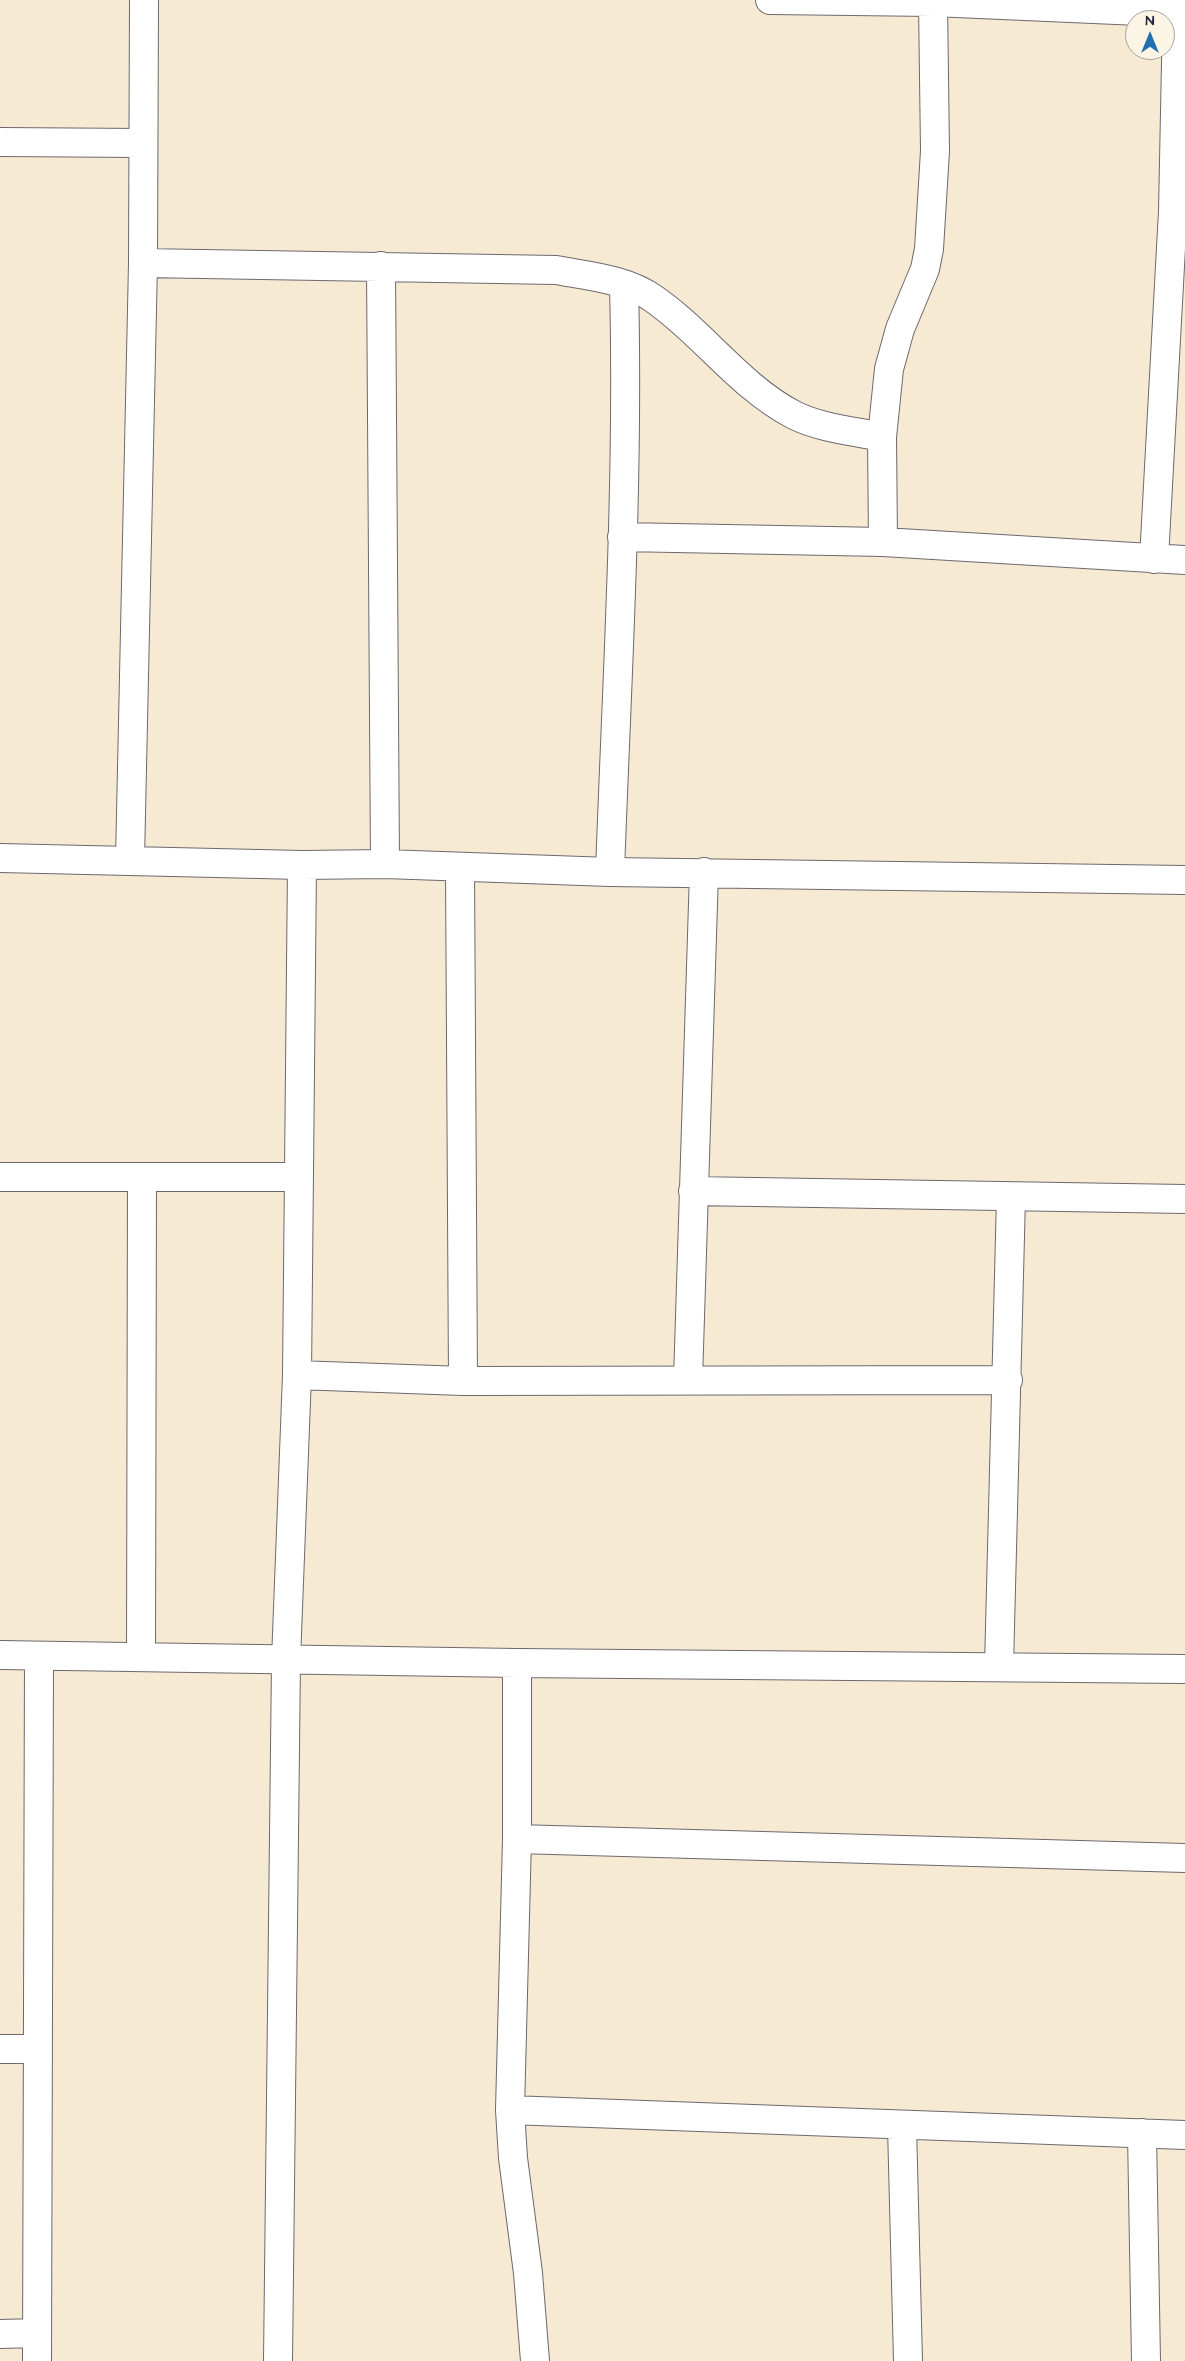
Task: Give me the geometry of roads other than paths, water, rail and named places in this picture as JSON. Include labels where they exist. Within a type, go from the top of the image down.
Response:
[{"type":"street","points":[[130,860],[143,263],[144,0]]},
{"type":"street","points":[[770,0],[933,2],[1181,13],[1173,211],[1154,559]]},
{"type":"street","points":[[883,542],[882,437],[890,369],[900,329],[925,269],[929,250],[935,151],[933,2]]},
{"type":"street","points":[[0,142],[143,143]]},
{"type":"street","points":[[143,263],[556,270],[624,285],[654,298],[778,406],[810,422],[882,437]]},
{"type":"street","points":[[381,266],[385,864]]},
{"type":"street","points":[[610,872],[622,537],[626,352],[624,285]]},
{"type":"street","points":[[622,537],[883,542],[1185,560]]},
{"type":"street","points":[[0,858],[302,865],[385,864],[610,872],[1185,880]]},
{"type":"street","points":[[278,2361],[286,1660],[297,1375],[302,865]]},
{"type":"street","points":[[460,868],[463,1380]]},
{"type":"street","points":[[688,1380],[704,872]]},
{"type":"street","points":[[0,1177],[299,1177]]},
{"type":"street","points":[[141,1657],[142,1177]]},
{"type":"street","points":[[693,1192],[1185,1199]]},
{"type":"street","points":[[999,1666],[1012,1197]]},
{"type":"street","points":[[297,1375],[463,1380],[1008,1380]]},
{"type":"street","points":[[0,1655],[517,1663],[1185,1669]]},
{"type":"street","points":[[36,2361],[39,1656]]},
{"type":"street","points":[[517,1663],[517,1839],[510,2110],[513,2158],[528,2273],[534,2361]]},
{"type":"street","points":[[517,1839],[1185,1858]]},
{"type":"street","points":[[0,2049],[36,2049]]},
{"type":"street","points":[[510,2110],[902,2126],[1185,2134]]},
{"type":"street","points":[[902,2126],[908,2361]]},
{"type":"street","points":[[1142,2133],[1146,2361]]},
{"type":"street","points":[[0,2334],[37,2333]]}]
